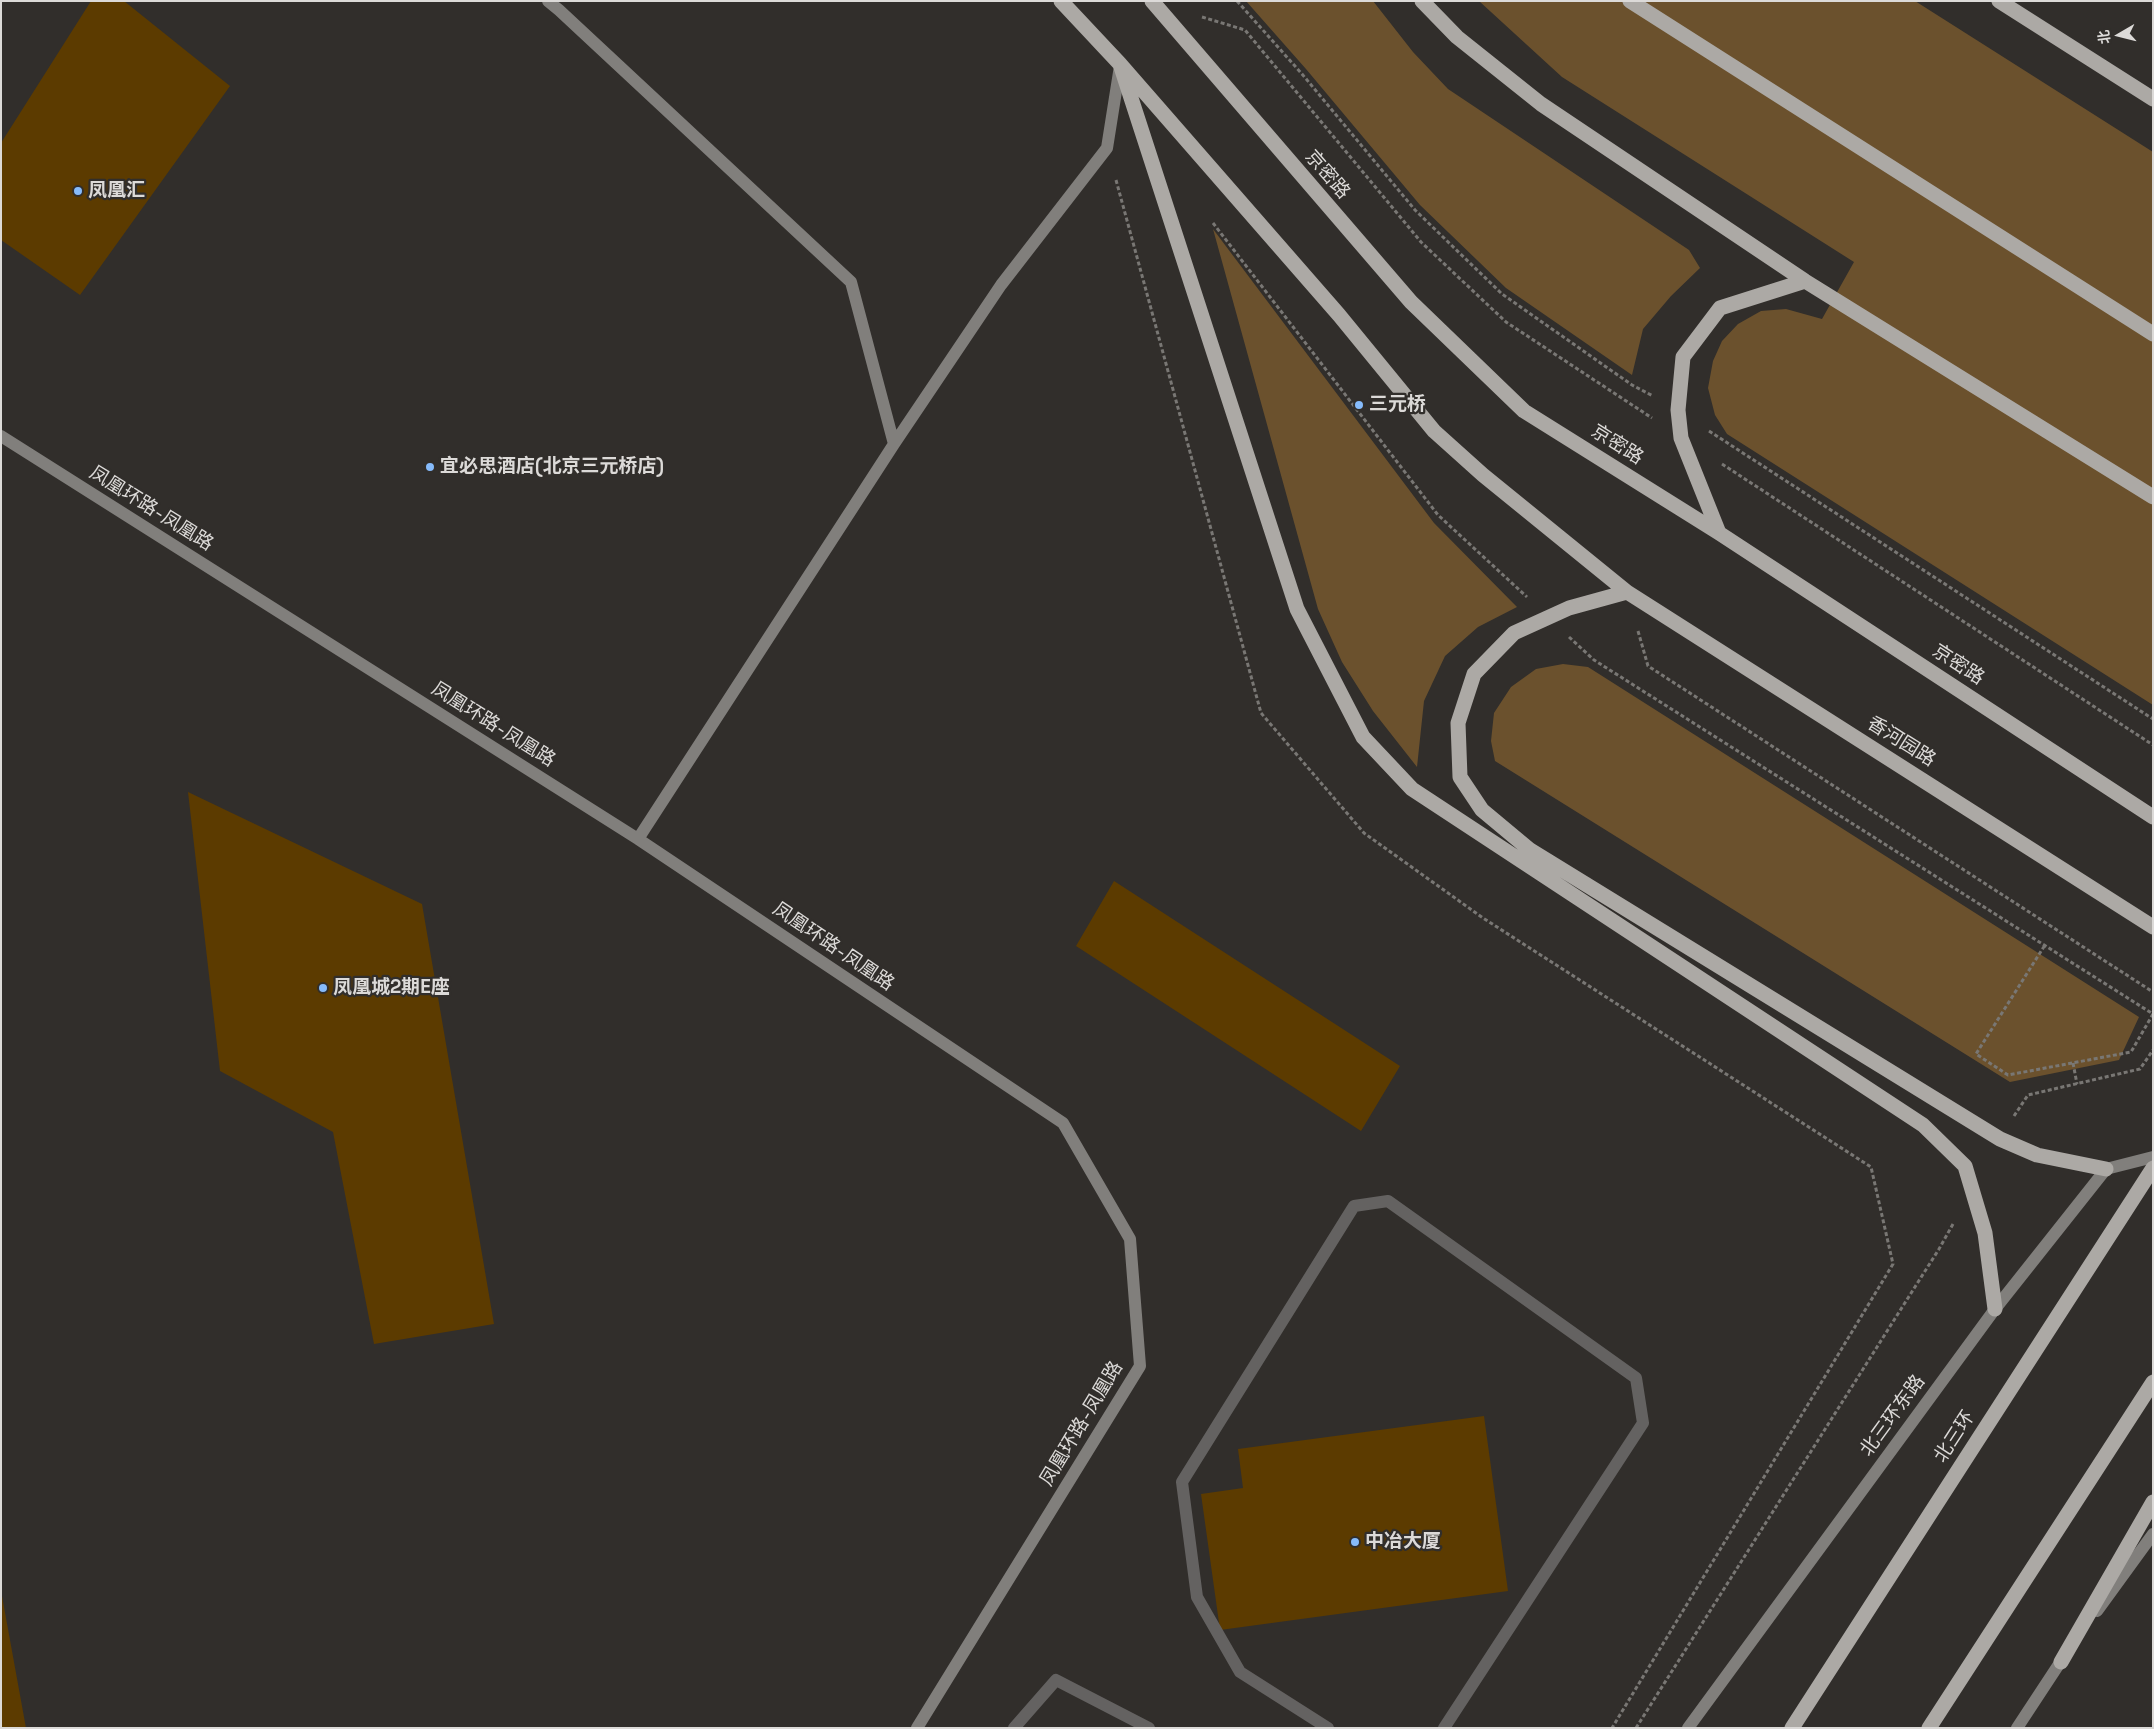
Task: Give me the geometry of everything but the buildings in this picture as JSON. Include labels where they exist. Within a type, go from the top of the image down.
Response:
[{"type":"highway","points":[[1061,1],[1120,64],[1339,315],[1434,431],[1483,475],[1627,592]]},
{"type":"highway","name":"京密路","points":[[1152,1],[1411,302],[1524,411],[1719,533],[2153,816]]},
{"type":"highway","points":[[1422,1],[1457,37],[1541,104],[1805,280],[2153,497]]},
{"type":"highway","points":[[1630,1],[2153,334]]},
{"type":"highway","points":[[1999,1],[2153,99]]},
{"type":"highway","points":[[1120,64],[1297,609],[1363,737],[1412,789],[1923,1125],[1965,1166],[1984,1233],[1995,1309]]},
{"type":"highway","points":[[1719,533],[1681,438],[1678,410],[1683,357],[1720,308],[1805,280]]},
{"type":"highway","points":[[1627,592],[1568,608],[1514,633],[1474,674],[1458,723],[1460,778],[1482,810],[1530,850],[2000,1139],[2037,1155],[2106,1169]]},
{"type":"highway","name":"香河园路","points":[[1627,592],[2153,926]]},
{"type":"highway","name":"北三环","points":[[1792,1728],[2153,1168]]},
{"type":"highway","points":[[1929,1728],[2153,1382]]},
{"type":"highway","points":[[2060,1662],[2153,1502]]},
{"type":"street","points":[[548,1],[851,282],[894,444]]},
{"type":"street","points":[[638,839],[894,444],[1001,284],[1107,148],[1120,64]]},
{"type":"street","name":"凤凰环路-凤凰路","points":[[1,436],[638,839],[1063,1123],[1130,1239],[1140,1366],[917,1728]]},
{"type":"street","points":[[2106,1169],[2153,1157]]},
{"type":"street","name":"北三环东路","points":[[1688,1728],[1995,1309],[2106,1169]]},
{"type":"street","points":[[2017,1728],[2060,1662],[2153,1534]]},
{"type":"lane","points":[[1328,1728],[1240,1672],[1197,1597],[1182,1482],[1354,1206],[1388,1201],[1636,1378],[1643,1422],[1444,1728]]},
{"type":"lane","points":[[1014,1728],[1056,1680],[1149,1728]]},
{"type":"path","points":[[1198,16],[1245,30],[1421,242],[1506,322],[2153,745]]},
{"type":"path","points":[[1107,148],[1261,713],[1364,833],[1483,918],[1871,1167],[1893,1264],[1612,1728]]},
{"type":"path","points":[[1213,223],[1438,515],[1529,599]]},
{"type":"path","points":[[1627,592],[1648,666],[2153,992]]},
{"type":"path","points":[[1565,633],[1594,660],[2153,1014],[2131,1052],[2008,1075],[1976,1054],[2044,945]]},
{"type":"path","points":[[2073,1063],[2077,1084]]},
{"type":"path","points":[[1636,1728],[1939,1248]]},
{"type":"shaded area","points":[[1246,1],[1373,1],[1413,52],[1448,89],[1689,250],[1700,268],[1671,296],[1643,329],[1632,375],[1506,288],[1420,205],[1306,69]]},
{"type":"shaded area","points":[[1479,1],[1915,1],[2153,152],[2153,705],[1727,434],[1715,415],[1708,388],[1713,361],[1722,341],[1738,324],[1761,311],[1786,309],[1822,319],[1854,262],[1562,77]]},
{"type":"shaded area","points":[[1213,229],[1434,523],[1517,607],[1478,627],[1445,656],[1424,701],[1417,767],[1373,711],[1342,662],[1318,609]]},
{"type":"shaded area","points":[[1563,664],[1588,667],[2139,1017],[2119,1060],[2010,1082],[1495,761],[1491,741],[1494,713],[1511,687],[1536,669]]},
{"type":"place","name":"凤凰汇","points":[[78,191]]},
{"type":"place","name":"三元桥","points":[[1359,405]]},
{"type":"place","name":"宜必思酒店(北京三元桥店)","points":[[430,467]]},
{"type":"place","name":"凤凰城2期E座","points":[[323,988]]},
{"type":"place","name":"中冶大厦","points":[[1355,1542]]}]
